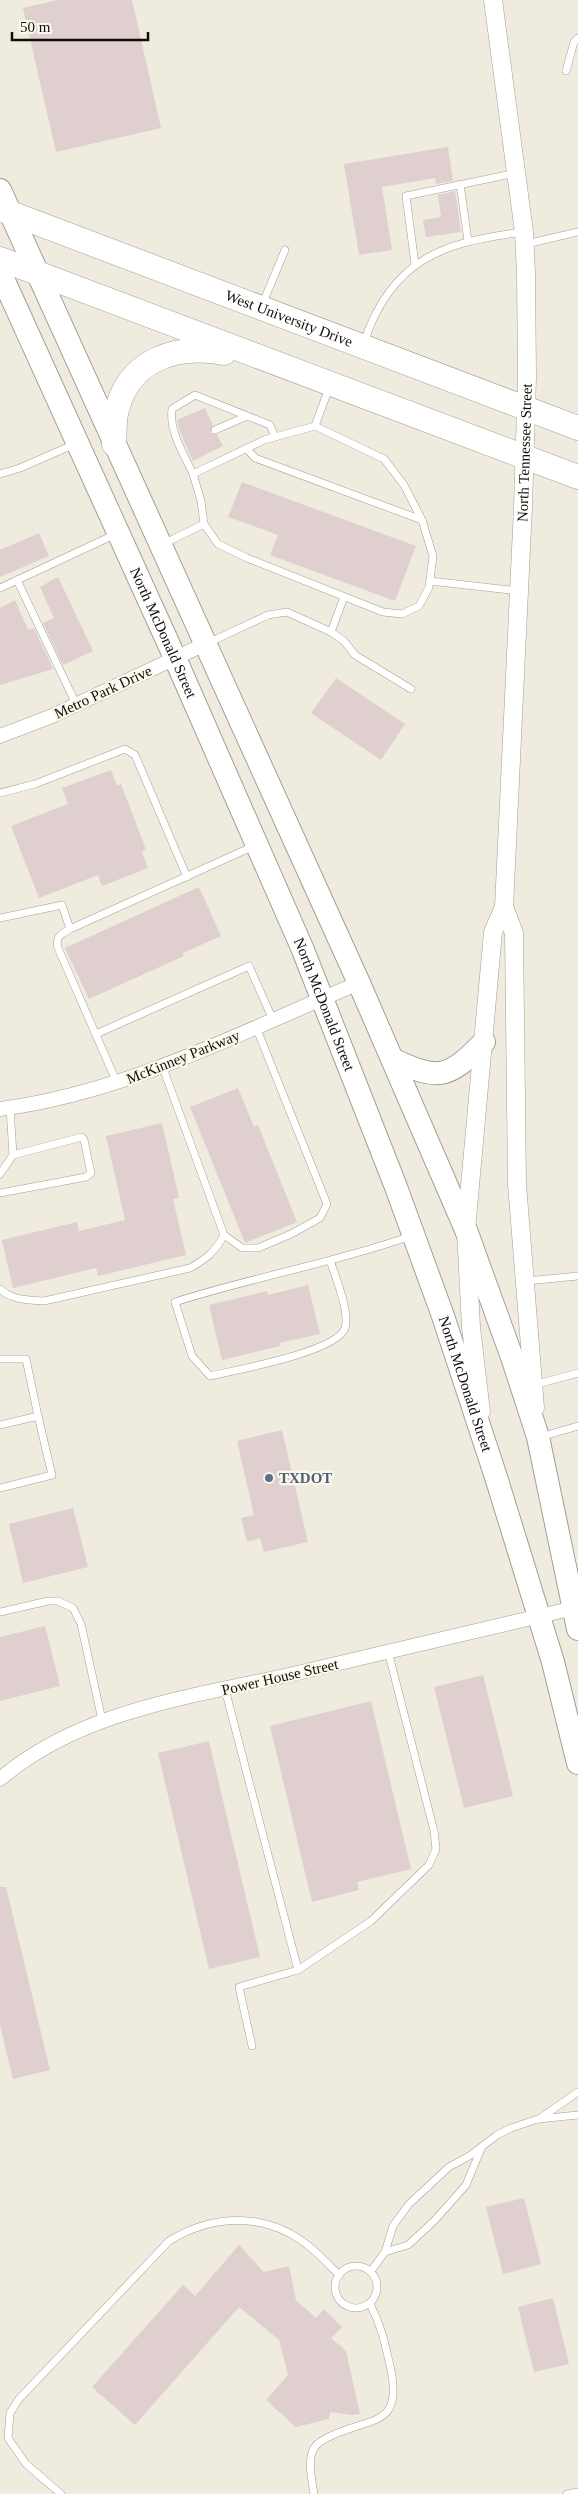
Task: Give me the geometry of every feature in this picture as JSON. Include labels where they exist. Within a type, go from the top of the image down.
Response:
[{"type":"highway","name":"West University Drive","points":[[5,211],[363,346],[526,410],[578,428]]},
{"type":"highway","points":[[0,259],[578,477]]},
{"type":"highway","points":[[114,444],[116,415],[122,394],[135,375],[160,358],[179,351],[194,349],[211,350],[273,362]]},
{"type":"main road","points":[[0,190],[5,211],[37,273],[359,983],[466,1230],[514,1360],[538,1437],[576,1618]]},
{"type":"main road","name":"North McDonald Street","points":[[0,272],[175,658],[323,998],[414,1235],[484,1440],[540,1616],[563,1697],[578,1763]]},
{"type":"main road","points":[[392,1059],[424,1073],[442,1073],[463,1064],[484,1042]]},
{"type":"street","name":"North Tennessee Street","points":[[492,0],[525,238],[526,410],[504,907]]},
{"type":"street","name":"Metro Park Drive","points":[[0,736],[36,723],[205,644]]},
{"type":"street","points":[[484,1440],[471,1327],[466,1230],[493,932],[504,907]]},
{"type":"street","points":[[504,907],[514,933],[515,1136],[523,1281],[538,1437]]},
{"type":"street","name":"McKinney Parkway","points":[[5,1108],[65,1098],[163,1068],[359,983]]},
{"type":"street","name":"Power House Street","points":[[0,1779],[20,1763],[59,1739],[102,1720],[226,1689],[540,1616],[576,1618]]},
{"type":"lane","points":[[566,71],[574,42],[578,38]]},
{"type":"lane","points":[[415,264],[406,196],[516,173]]},
{"type":"lane","points":[[460,184],[468,241]]},
{"type":"lane","points":[[363,346],[373,316],[386,293],[415,264],[468,241],[525,238],[578,232]]},
{"type":"lane","points":[[261,308],[285,250]]},
{"type":"lane","points":[[315,426],[331,383]]},
{"type":"lane","points":[[193,474],[276,436],[315,426],[384,459],[404,485],[422,520],[433,556],[429,587],[420,606],[402,614],[383,612],[247,558],[218,544],[204,524],[201,500],[193,474],[182,444],[173,431],[172,410],[195,395],[270,425],[276,436]]},
{"type":"lane","points":[[215,430],[247,416]]},
{"type":"lane","points":[[0,474],[20,468],[78,443]]},
{"type":"lane","points":[[248,449],[255,458],[422,520]]},
{"type":"lane","points":[[160,545],[204,524]]},
{"type":"lane","points":[[0,588],[118,533]]},
{"type":"lane","points":[[17,580],[76,704]]},
{"type":"lane","points":[[430,581],[519,591]]},
{"type":"lane","points":[[331,632],[344,597]]},
{"type":"lane","points":[[205,644],[268,615],[287,612],[331,632],[344,641],[355,655],[411,689]]},
{"type":"lane","points":[[0,793],[35,784],[125,749],[135,755],[187,877]]},
{"type":"lane","points":[[117,1083],[58,948],[56,942],[59,935],[256,845]]},
{"type":"lane","points":[[0,918],[62,905],[70,929]]},
{"type":"lane","points":[[96,1034],[249,966],[273,1020]]},
{"type":"lane","points":[[163,1068],[224,1236],[242,1248],[258,1248],[291,1234],[320,1218],[327,1204],[256,1027]]},
{"type":"lane","points":[[5,1108],[13,1156]]},
{"type":"lane","points":[[0,1174],[13,1156],[82,1137],[92,1173],[86,1177],[0,1193]]},
{"type":"lane","points":[[330,1260],[345,1308],[346,1327],[338,1339],[320,1349],[210,1376],[192,1356],[175,1302],[226,1286],[330,1260],[372,1250],[414,1235]]},
{"type":"lane","points":[[0,1289],[5,1294],[22,1299],[44,1301],[190,1268],[210,1256],[224,1236]]},
{"type":"lane","points":[[523,1281],[578,1276]]},
{"type":"lane","points":[[0,1359],[26,1359],[52,1475],[0,1488]]},
{"type":"lane","points":[[533,1385],[578,1373]]},
{"type":"lane","points":[[0,1425],[38,1416]]},
{"type":"lane","points":[[538,1437],[578,1426]]},
{"type":"lane","points":[[0,1612],[48,1601],[58,1601],[73,1608],[81,1624],[102,1720]]},
{"type":"lane","points":[[252,2046],[239,1987],[298,1970],[371,1921],[429,1865],[436,1849],[434,1831],[388,1652]]},
{"type":"lane","points":[[226,1689],[298,1970]]},
{"type":"lane","points":[[371,2271],[384,2252],[393,2226],[408,2204],[449,2167],[498,2135],[538,2119],[578,2092]]},
{"type":"lane","points":[[538,2119],[578,2115]]},
{"type":"lane","points":[[384,2252],[408,2244],[434,2221],[466,2185],[482,2147]]},
{"type":"lane","points":[[61,2494],[26,2464],[8,2438],[10,2414],[19,2399],[169,2241],[186,2230],[219,2220],[260,2221],[286,2231],[311,2247],[339,2275]]},
{"type":"lane","points":[[363,2267],[371,2271],[376,2279],[378,2288],[376,2297],[370,2304],[361,2309],[350,2308],[341,2303],[336,2294],[335,2284],[345,2268],[363,2267]]},
{"type":"lane","points":[[314,2494],[311,2459],[315,2447],[324,2439],[339,2432],[374,2421],[385,2414],[392,2406],[395,2394],[383,2334],[381,2325],[370,2304]]},
{"type":"lane","points":[[567,2494],[578,2492]]},
{"type":"building","points":[[58,0],[132,0],[161,128],[56,152],[23,8]]},
{"type":"building","points":[[448,147],[453,181],[436,184],[435,178],[382,187],[392,250],[359,255],[344,164]]},
{"type":"building","points":[[455,191],[461,232],[426,237],[423,220],[441,217],[438,195]]},
{"type":"building","points":[[205,408],[213,425],[210,433],[217,435],[223,446],[193,461],[180,432],[177,420]]},
{"type":"building","points":[[242,482],[416,546],[395,601],[270,555],[278,535],[228,517]]},
{"type":"building","points":[[39,533],[49,556],[0,577],[0,550]]},
{"type":"building","points":[[58,577],[93,651],[63,665],[43,623],[54,618],[40,587]]},
{"type":"building","points":[[15,600],[28,630],[34,628],[53,669],[0,685],[0,608]]},
{"type":"building","points":[[336,678],[405,724],[381,760],[311,713]]},
{"type":"building","points":[[111,770],[117,786],[121,784],[146,850],[142,852],[148,868],[102,886],[98,875],[39,898],[11,826],[68,804],[62,788]]},
{"type":"building","points":[[199,887],[221,936],[183,953],[184,956],[89,999],[65,948]]},
{"type":"building","points":[[238,1088],[254,1127],[258,1125],[297,1222],[245,1243],[190,1107]]},
{"type":"building","points":[[162,1123],[179,1198],[173,1199],[186,1255],[98,1276],[96,1268],[13,1288],[2,1240],[77,1222],[79,1231],[125,1220],[106,1136]]},
{"type":"building","points":[[308,1285],[320,1334],[279,1343],[280,1346],[222,1360],[209,1305],[267,1291],[268,1295]]},
{"type":"building","name":"TXDOT","points":[[282,1430],[308,1542],[264,1552],[260,1538],[247,1542],[241,1518],[254,1515],[237,1441]]},
{"type":"building","points":[[73,1508],[88,1567],[23,1583],[9,1524]]},
{"type":"building","points":[[45,1626],[60,1686],[0,1701],[0,1637]]},
{"type":"building","points":[[483,1675],[513,1796],[464,1808],[434,1687]]},
{"type":"building","points":[[371,1701],[411,1869],[357,1882],[359,1890],[312,1902],[270,1726]]},
{"type":"building","points":[[209,1741],[260,1957],[209,1969],[158,1753]]},
{"type":"building","points":[[0,1887],[6,1887],[50,2070],[13,2079],[0,2025]]},
{"type":"building","points":[[524,2198],[541,2264],[503,2274],[486,2207]]},
{"type":"building","points":[[239,2245],[264,2272],[289,2266],[296,2300],[316,2318],[324,2309],[342,2327],[331,2338],[346,2351],[360,2414],[352,2415],[330,2412],[329,2419],[296,2427],[266,2400],[288,2375],[279,2340],[239,2307],[135,2425],[92,2387],[183,2285],[195,2296]]},
{"type":"building","points":[[553,2298],[569,2364],[534,2372],[518,2307]]},
{"type":"place","name":"TXDOT","points":[[269,1478]]}]
